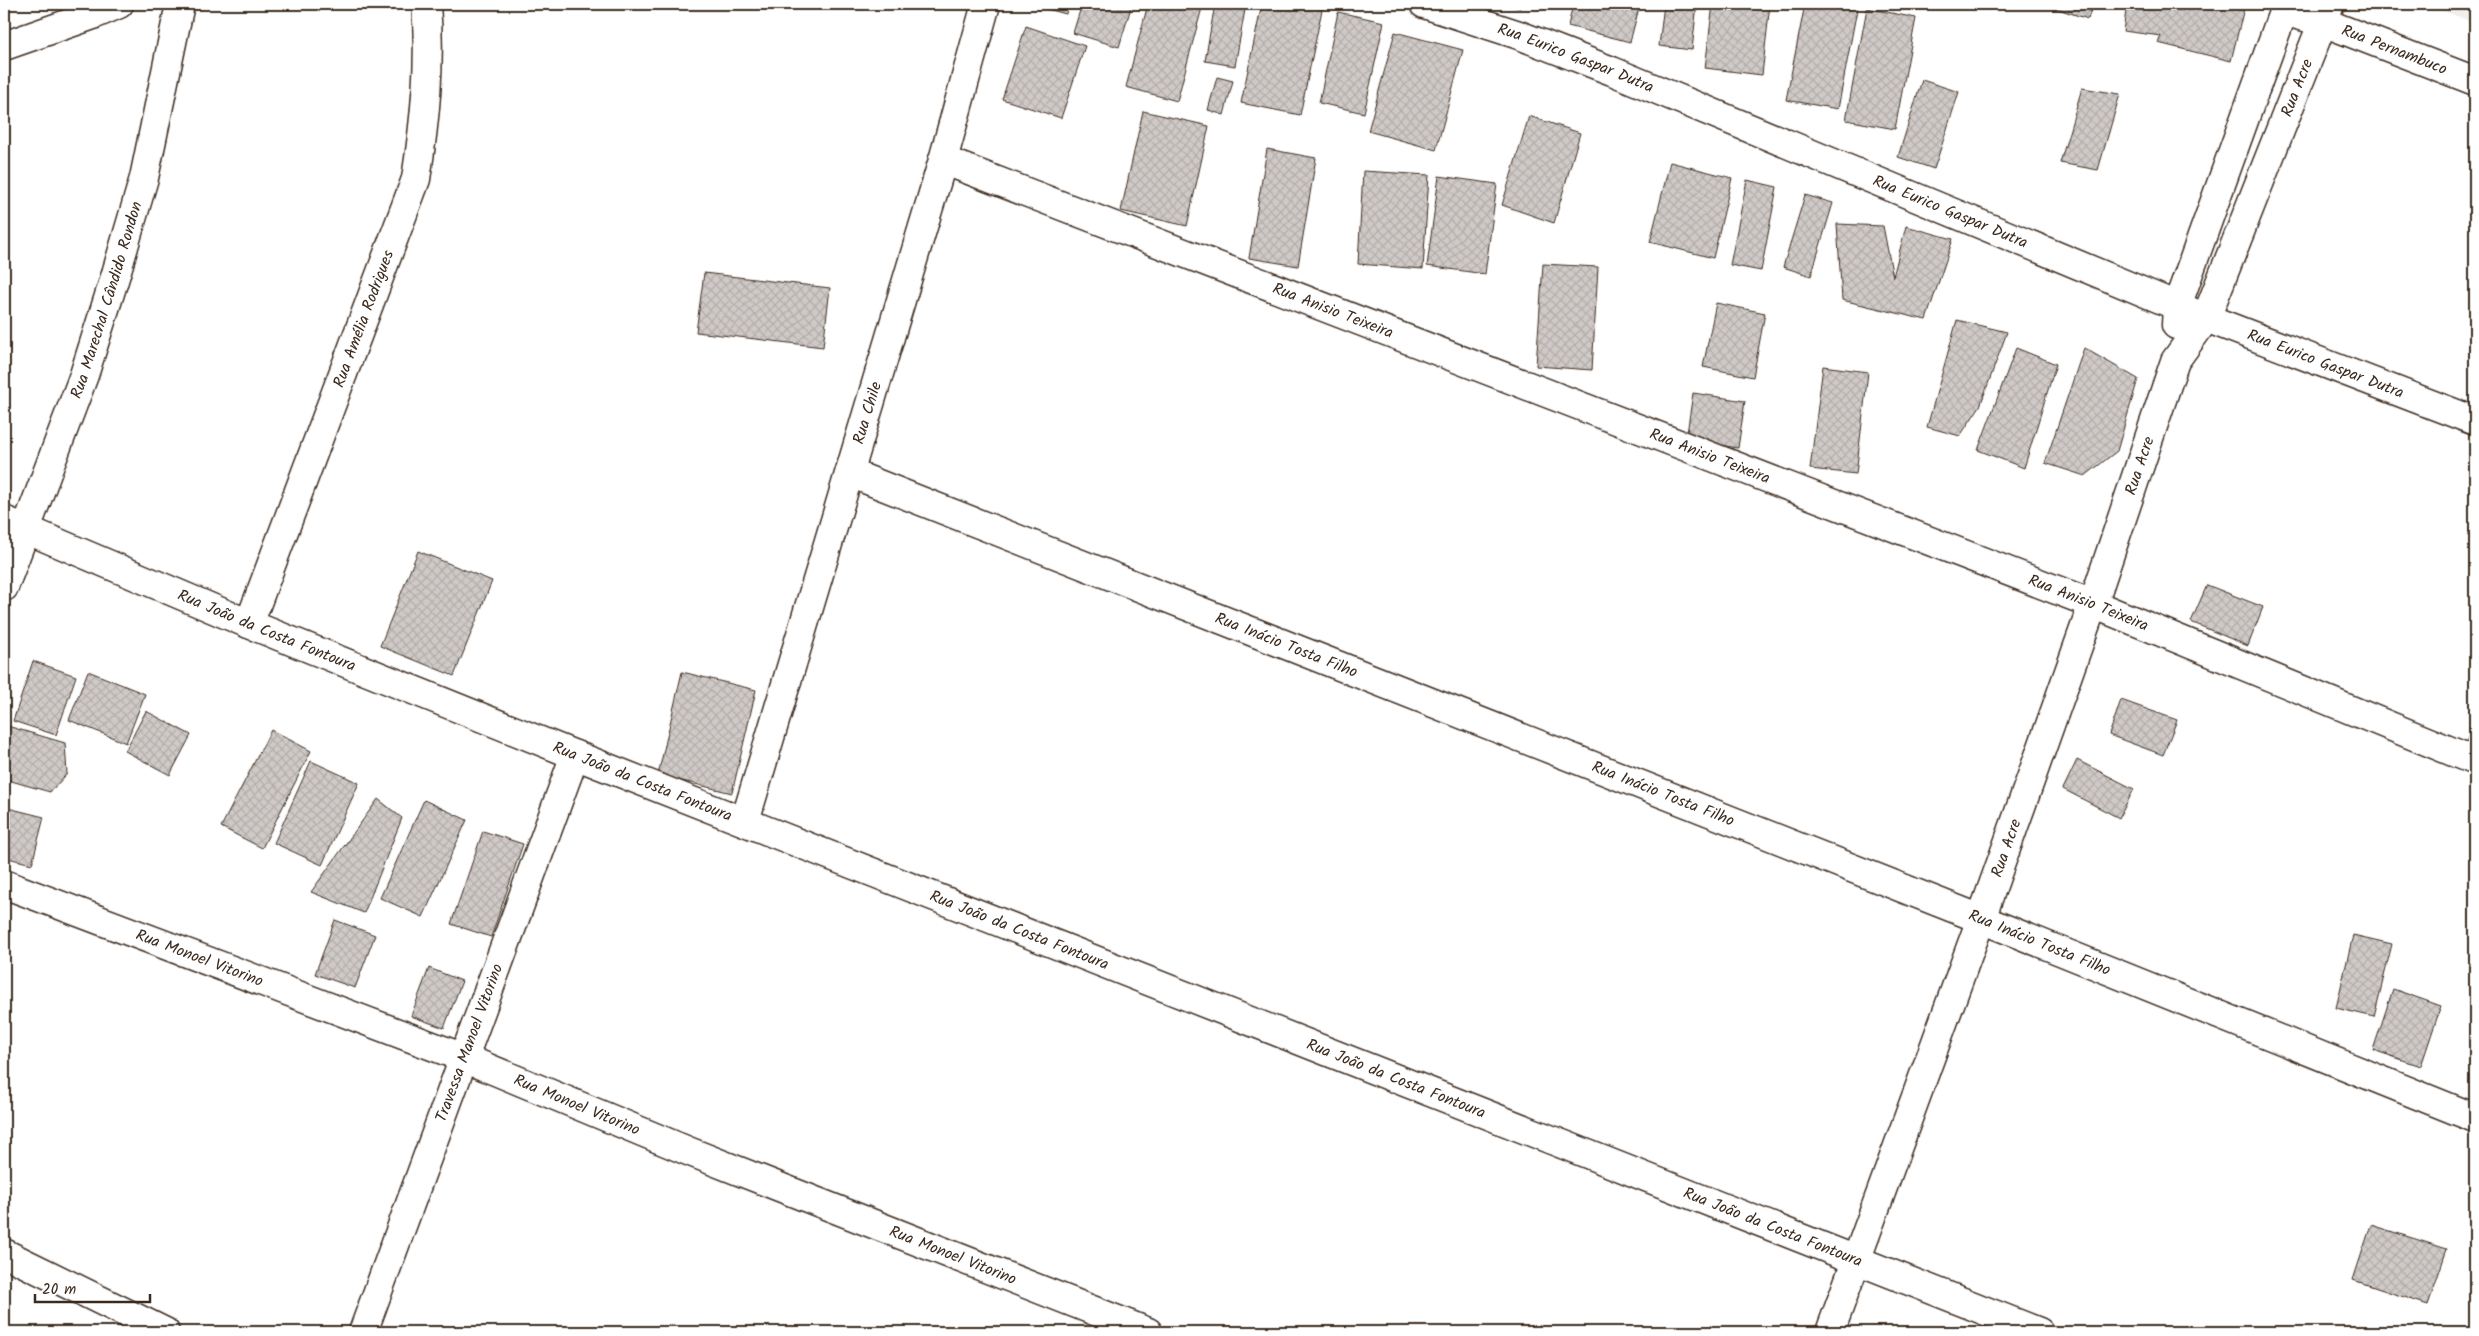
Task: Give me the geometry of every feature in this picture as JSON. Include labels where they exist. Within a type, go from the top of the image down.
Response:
[{"type":"street","points":[[4,46],[119,4]]},
{"type":"street","name":"Rua Marechal Cândido Rondon","points":[[4,587],[15,524],[84,375],[144,178],[180,4]]},
{"type":"street","name":"Rua Amélia Rodrigues","points":[[249,624],[416,179],[425,118],[428,29],[426,4]]},
{"type":"street","name":"Rua Chile","points":[[745,820],[943,160],[986,4]]},
{"type":"street","name":"Rua Eurico Gaspar Dutra","points":[[1424,4],[1518,35],[1612,71],[2206,318],[2475,421]]},
{"type":"street","name":"Rua Acre","points":[[1830,1332],[1981,919],[2093,604],[2175,361],[2177,306],[2285,7]]},
{"type":"street","name":"Rua Pernambuco","points":[[2285,7],[2327,13],[2475,81]]},
{"type":"street","name":"Rua Acre","points":[[2175,361],[2206,318],[2327,13]]},
{"type":"street","name":"Rua Anisio Teixeira","points":[[943,160],[2093,604],[2475,761]]},
{"type":"street","name":"Rua Inácio Tosta Filho","points":[[850,473],[1981,919],[2475,1118]]},
{"type":"street","name":"Rua João da Costa Fontoura","points":[[15,524],[249,624],[2039,1332]]},
{"type":"street","name":"Travessa Manoel Vitorino","points":[[363,1332],[575,754]]},
{"type":"street","name":"Rua Monoel Vitorino","points":[[4,884],[464,1058],[688,1151],[1148,1332]]},
{"type":"street","points":[[4,1253],[165,1332]]},
{"type":"shaded area","points":[[2425,4],[2475,4],[2475,23]]},
{"type":"building","points":[[1028,4],[1068,4],[1066,14]]},
{"type":"building","points":[[1082,4],[1132,4],[1119,47],[1073,33]]},
{"type":"building","points":[[1148,4],[1203,4],[1177,101],[1126,87]]},
{"type":"building","points":[[1215,4],[1246,4],[1235,66],[1205,61]]},
{"type":"building","points":[[1262,4],[1323,5],[1300,115],[1241,103]]},
{"type":"building","points":[[1502,4],[1521,4],[1520,8]]},
{"type":"building","points":[[1573,4],[1640,4],[1630,42],[1568,26]]},
{"type":"building","points":[[1664,4],[1697,4],[1692,50],[1659,46]]},
{"type":"building","points":[[1713,4],[1770,4],[1762,75],[1705,68]]},
{"type":"building","points":[[1805,4],[1858,4],[1838,109],[1786,100]]},
{"type":"building","points":[[2043,4],[2093,4],[2088,19]]},
{"type":"building","points":[[2127,4],[2245,4],[2231,61],[2158,43],[2161,36],[2123,31]]},
{"type":"building","points":[[1867,8],[1916,18],[1895,129],[1846,120]]},
{"type":"building","points":[[1338,12],[1384,22],[1364,113],[1319,103]]},
{"type":"building","points":[[1026,26],[1085,46],[1061,118],[1002,99]]},
{"type":"building","points":[[1395,32],[1463,50],[1436,150],[1368,131]]},
{"type":"building","points":[[1217,77],[1233,81],[1224,115],[1208,110]]},
{"type":"building","points":[[1922,80],[1959,92],[1934,169],[1898,157]]},
{"type":"building","points":[[2082,88],[2120,94],[2098,170],[2060,163]]},
{"type":"building","points":[[1143,111],[1209,126],[1187,226],[1121,211]]},
{"type":"building","points":[[1529,116],[1580,133],[1554,223],[1502,205]]},
{"type":"building","points":[[1267,149],[1316,158],[1298,266],[1249,258]]},
{"type":"building","points":[[1670,162],[1732,178],[1713,258],[1650,242]]},
{"type":"building","points":[[1363,171],[1429,175],[1423,269],[1358,264]]},
{"type":"building","points":[[1439,176],[1497,184],[1485,274],[1427,266]]},
{"type":"building","points":[[1747,180],[1777,187],[1761,271],[1730,265]]},
{"type":"building","points":[[1805,195],[1833,203],[1811,276],[1783,267]]},
{"type":"building","points":[[1837,224],[1883,226],[1893,277],[1906,226],[1953,239],[1926,320],[1842,300]]},
{"type":"building","points":[[1543,264],[1598,267],[1592,370],[1536,366]]},
{"type":"building","points":[[704,273],[830,288],[823,347],[696,332]]},
{"type":"building","points":[[1716,303],[1765,313],[1753,377],[1703,367]]},
{"type":"building","points":[[1957,320],[2007,332],[1980,406],[1960,436],[1927,427]]},
{"type":"building","points":[[2016,348],[2056,364],[2024,468],[1978,450]]},
{"type":"building","points":[[2084,348],[2138,379],[2117,451],[2085,476],[2045,463]]},
{"type":"building","points":[[1823,366],[1868,372],[1856,474],[1810,469]]},
{"type":"building","points":[[1693,393],[1745,401],[1738,448],[1686,440]]},
{"type":"building","points":[[418,551],[492,581],[454,676],[380,646]]},
{"type":"building","points":[[2207,585],[2263,607],[2248,646],[2191,622]]},
{"type":"building","points":[[33,661],[76,676],[56,735],[13,721]]},
{"type":"building","points":[[88,671],[145,694],[126,743],[69,720]]},
{"type":"building","points":[[682,672],[756,690],[732,793],[658,775]]},
{"type":"building","points":[[2121,700],[2177,720],[2163,755],[2109,735]]},
{"type":"building","points":[[146,711],[191,735],[170,775],[125,751]]},
{"type":"building","points":[[2475,714],[2475,744],[2467,741]]},
{"type":"building","points":[[4,725],[65,743],[67,774],[50,792],[4,779]]},
{"type":"building","points":[[271,730],[311,751],[262,848],[221,827]]},
{"type":"building","points":[[2077,760],[2134,789],[2119,818],[2063,789]]},
{"type":"building","points":[[311,761],[359,783],[322,865],[274,843]]},
{"type":"building","points":[[378,799],[402,818],[364,913],[311,892]]},
{"type":"building","points":[[424,800],[467,820],[423,917],[380,898]]},
{"type":"building","points":[[4,807],[44,817],[32,864],[4,857]]},
{"type":"building","points":[[483,831],[523,844],[491,937],[451,924]]},
{"type":"building","points":[[335,920],[375,935],[355,988],[315,974]]},
{"type":"building","points":[[2353,935],[2392,944],[2374,1017],[2336,1008]]},
{"type":"building","points":[[429,968],[462,981],[444,1028],[411,1016]]},
{"type":"building","points":[[2393,989],[2441,1006],[2421,1066],[2373,1050]]},
{"type":"building","points":[[2371,1225],[2447,1249],[2428,1305],[2353,1280]]}]
